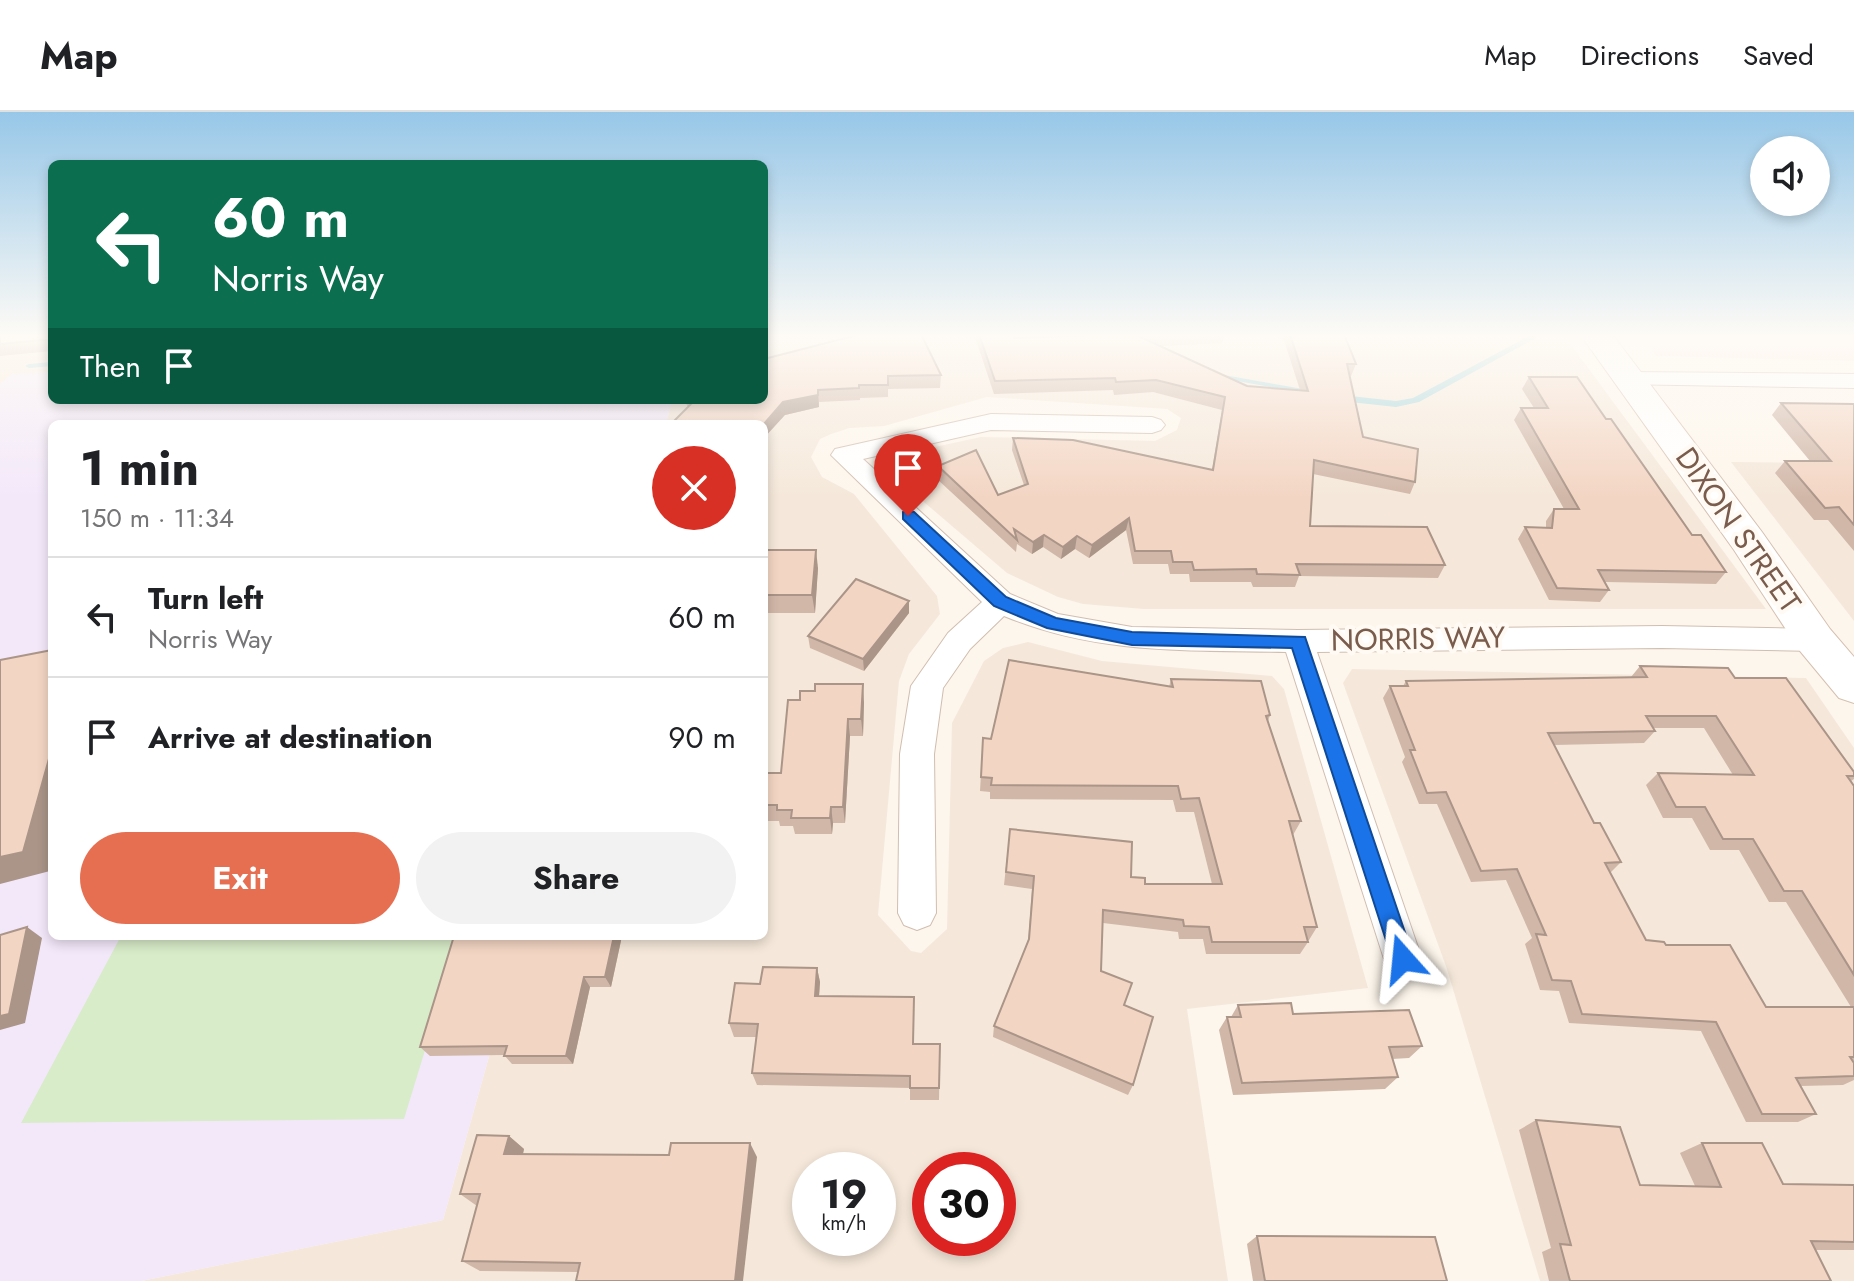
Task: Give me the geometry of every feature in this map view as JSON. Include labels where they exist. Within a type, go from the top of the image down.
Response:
[{"type":"main road","name":"DIXON STREET","points":[[1634,389],[1748,541],[1815,640],[1854,686]]},
{"type":"street","name":"NORRIS WAY","points":[[1152,425],[991,422],[844,455],[1000,602],[1053,624],[1132,638],[1298,641],[1524,637],[1815,640]]},
{"type":"street","points":[[917,913],[917,754],[927,686],[959,641],[1000,602]]},
{"type":"street","points":[[1298,641],[1403,959]]},
{"type":"shaded area","points":[[0,389],[48,389],[48,404],[671,404],[667,420],[48,420],[48,940],[522,940],[443,1220],[141,1281],[0,1281]]},
{"type":"shaded area","points":[[768,389],[1603,389],[1766,609],[1144,609],[1083,604],[1058,597],[1007,573],[918,497],[901,477],[906,461],[935,447],[981,437],[1155,441],[1177,430],[1181,418],[1167,409],[987,397],[884,426],[849,428],[831,434],[820,439],[811,457],[822,477],[854,494],[937,596],[940,614],[909,654],[899,681],[878,915],[911,951],[921,953],[947,929],[952,723],[984,661],[1003,648],[1028,642],[1102,661],[1272,676],[1284,689],[1368,988],[1187,1009],[1228,1281],[141,1281],[443,1220],[522,940],[768,940],[768,420],[667,420],[671,404],[768,404]]},
{"type":"shaded area","points":[[1731,462],[1854,463],[1854,621]]},
{"type":"shaded area","points":[[1352,669],[1806,678],[1854,748],[1854,1281],[1540,1281],[1447,969],[1343,683]]},
{"type":"green space","points":[[119,940],[459,940],[404,1119],[21,1123]]},
{"type":"building","points":[[768,389],[848,389],[818,390],[818,395],[783,402],[767,420],[675,420],[691,404],[768,404]]},
{"type":"building","points":[[1191,389],[1308,391],[1307,389],[1352,389],[1363,437],[1418,449],[1415,482],[1314,460],[1310,526],[1427,527],[1445,565],[1296,564],[1300,575],[1257,574],[1256,569],[1194,570],[1192,562],[1173,562],[1171,551],[1135,551],[1129,518],[1092,545],[1077,536],[1063,547],[1044,535],[1033,542],[1014,529],[1017,540],[938,466],[976,450],[998,495],[1028,484],[1013,438],[1073,440],[1213,470],[1225,397]]},
{"type":"building","points":[[1536,389],[1585,389],[1606,419],[1611,419],[1692,535],[1701,535],[1726,572],[1598,570],[1609,590],[1557,588],[1525,527],[1552,528],[1554,509],[1579,509],[1521,408],[1548,408]]},
{"type":"building","points":[[1781,403],[1854,404],[1854,525],[1839,507],[1825,508],[1785,461],[1831,461]]},
{"type":"building","points":[[768,550],[816,550],[812,595],[768,595]]},
{"type":"building","points":[[856,579],[909,601],[863,659],[808,636]]},
{"type":"building","points":[[48,651],[48,762],[23,852],[0,857],[0,660]]},
{"type":"building","points":[[1009,660],[1173,687],[1171,679],[1261,681],[1270,715],[1266,716],[1301,821],[1289,821],[1317,927],[1304,927],[1308,942],[1212,942],[1209,927],[1184,926],[1183,920],[1103,910],[1101,971],[1132,983],[1124,1005],[1153,1017],[1133,1085],[994,1026],[1029,939],[1034,876],[1006,872],[1010,829],[1132,842],[1131,877],[1145,878],[1145,884],[1222,884],[1199,798],[1181,799],[1178,786],[991,785],[992,778],[981,777],[983,738],[991,739]]},
{"type":"building","points":[[1640,666],[1728,668],[1735,678],[1786,678],[1854,772],[1854,776],[1847,776],[1854,786],[1854,975],[1802,891],[1784,891],[1753,839],[1723,839],[1705,807],[1676,807],[1658,773],[1754,775],[1716,716],[1646,716],[1655,731],[1548,733],[1594,823],[1600,823],[1621,862],[1605,863],[1646,940],[1664,942],[1666,945],[1730,945],[1766,1007],[1854,1007],[1854,1057],[1850,1057],[1854,1063],[1854,1076],[1796,1078],[1816,1114],[1762,1114],[1716,1022],[1582,1014],[1571,981],[1552,980],[1536,934],[1546,935],[1517,869],[1481,871],[1446,792],[1427,793],[1410,750],[1415,750],[1390,686],[1408,686],[1406,681],[1647,677]]},
{"type":"building","points":[[815,684],[863,684],[861,719],[848,719],[843,807],[831,807],[830,818],[791,818],[792,810],[777,810],[777,805],[768,805],[768,773],[781,773],[788,700],[800,700],[800,691],[815,691]]},
{"type":"building","points":[[27,927],[9,1014],[0,1016],[0,935]]},
{"type":"building","points":[[453,940],[613,940],[605,977],[584,977],[566,1056],[504,1056],[507,1046],[420,1047]]},
{"type":"building","points":[[763,967],[817,968],[815,996],[914,997],[913,1044],[940,1044],[939,1088],[910,1088],[910,1076],[752,1073],[758,1024],[729,1023],[735,983],[760,984]]},
{"type":"building","points":[[1291,1003],[1293,1014],[1409,1010],[1422,1046],[1389,1047],[1398,1077],[1242,1083],[1227,1017],[1241,1017],[1238,1005]]},
{"type":"building","points":[[1536,1120],[1620,1127],[1640,1185],[1721,1187],[1702,1143],[1762,1143],[1783,1184],[1854,1185],[1854,1242],[1811,1241],[1831,1281],[1570,1281],[1560,1244],[1571,1245]]},
{"type":"building","points":[[477,1135],[509,1136],[504,1154],[669,1155],[671,1143],[750,1143],[735,1281],[576,1281],[580,1263],[462,1261],[480,1194],[460,1194]]},
{"type":"building","points":[[1257,1236],[1435,1237],[1447,1281],[1265,1281]]},
{"type":"waterway","points":[[1290,389],[1309,392]]},
{"type":"waterway","points":[[1341,398],[1396,404],[1416,400],[1437,389]]},
{"type":"route","points":[[908,516],[1000,602],[1053,624],[1132,638],[1298,641],[1403,959]]}]
